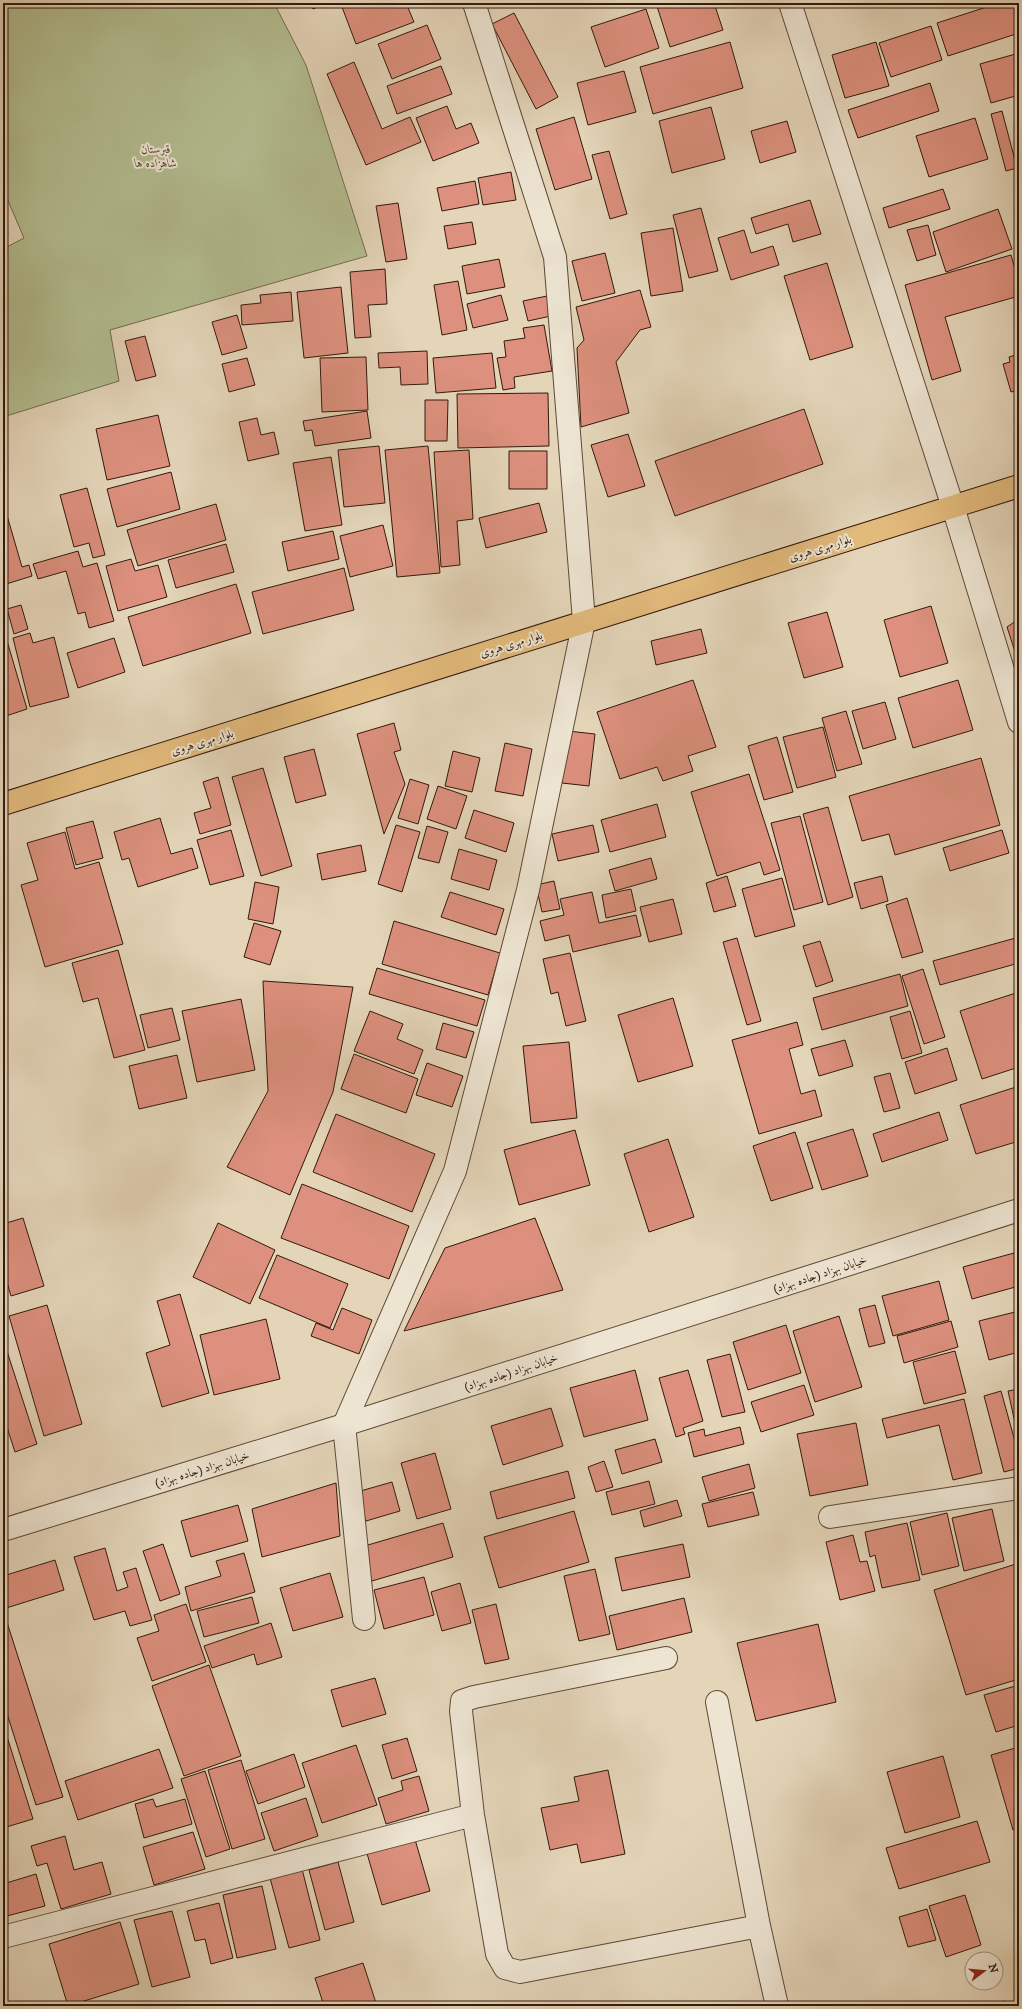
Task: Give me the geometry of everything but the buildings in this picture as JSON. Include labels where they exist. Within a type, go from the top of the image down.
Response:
[{"type":"highway","name":"بلوار مهری هروی","points":[[3,804],[1019,486]]},
{"type":"street","points":[[364,1619],[344,1425],[455,1171],[528,890],[584,621],[555,257],[474,3]]},
{"type":"street","points":[[790,3],[953,507],[1019,722]]},
{"type":"street","name":"خیابان بهزاد (جاده بهزاد)","points":[[3,1530],[344,1425],[1019,1210]]},
{"type":"street","points":[[830,1517],[1019,1488]]},
{"type":"street","points":[[666,1658],[474,1697],[462,1701],[461,1711],[473,1815],[497,1954],[505,1968],[520,1972],[759,1926]]},
{"type":"street","points":[[717,1702],[759,1926],[777,2006]]},
{"type":"street","points":[[3,1937],[473,1815]]},
{"type":"green space","name":"قبرستان شاهزاده ها","points":[[3,3],[274,3],[306,65],[367,256],[110,330],[119,381],[3,417],[3,249],[24,238],[3,189]]}]
